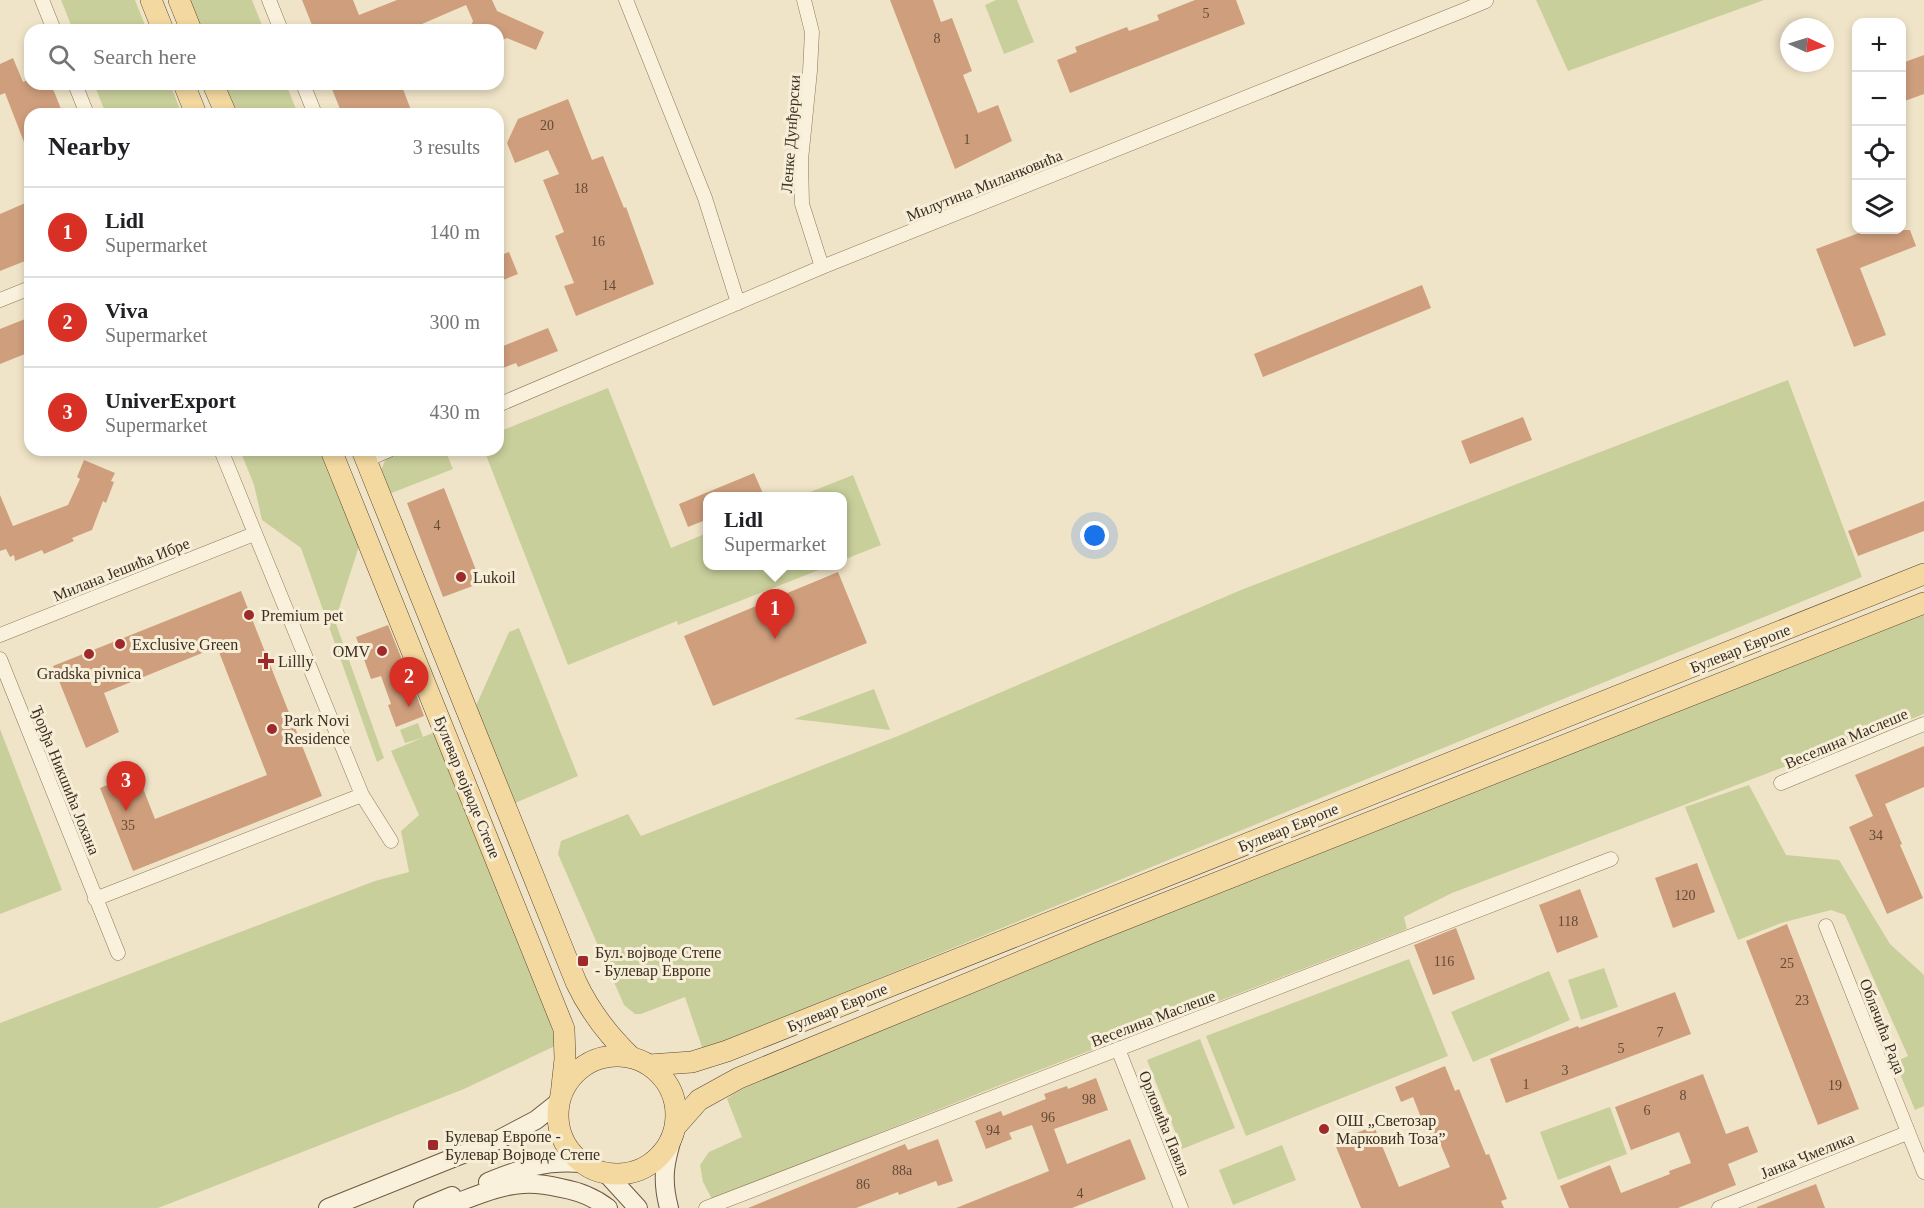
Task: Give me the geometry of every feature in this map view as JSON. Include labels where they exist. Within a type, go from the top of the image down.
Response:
[{"type":"main road","points":[[151,0],[161,24]]},
{"type":"main road","points":[[179,0],[189,24]]},
{"type":"main road","points":[[186,90],[194,108]]},
{"type":"main road","points":[[216,90],[223,108]]},
{"type":"main road","name":"Булевар војводе Степе","points":[[334,456],[561,1021],[565,1048],[560,1099]]},
{"type":"main road","name":"Булевар војводе Степе","points":[[364,456],[576,982],[594,1016],[612,1039],[640,1061]]},
{"type":"main road","name":"Булевар Европе","points":[[640,1061],[692,1062],[727,1050],[1924,574]]},
{"type":"main road","name":"Булевар Европе","points":[[675,1129],[699,1100],[740,1078],[1095,931],[1924,603]]},
{"type":"main road","points":[[582,1163],[570,1151],[562,1136],[558,1119],[560,1099],[570,1079],[585,1065],[603,1058],[612,1056],[640,1061],[662,1076],[672,1091],[676,1108],[675,1129],[664,1172],[669,1208]]},
{"type":"main road","points":[[328,1208],[498,1140],[536,1120],[560,1099]]},
{"type":"main road","points":[[423,1208],[522,1169],[551,1162],[582,1163],[606,1173],[628,1173],[648,1166],[664,1151],[675,1129]]},
{"type":"main road","points":[[606,1173],[638,1208]]},
{"type":"main road","points":[[442,1208],[516,1185],[540,1184],[570,1189],[596,1199],[608,1208]]},
{"type":"street","points":[[42,0],[52,24]]},
{"type":"street","points":[[269,0],[279,24]]},
{"type":"street","points":[[626,0],[705,198],[738,303]]},
{"type":"street","name":"Ленке Дунђерски","points":[[804,0],[812,32],[801,160],[802,204],[822,267]]},
{"type":"street","name":"Милутина Миланковића","points":[[504,402],[822,267],[1485,1]]},
{"type":"street","points":[[77,90],[85,108]]},
{"type":"street","points":[[305,90],[313,108]]},
{"type":"street","points":[[0,300],[24,290]]},
{"type":"street","points":[[223,456],[362,795],[391,841]]},
{"type":"street","name":"Милана Јешића Ибре","points":[[0,635],[254,534]]},
{"type":"street","name":"Ђорђа Никшића Јохана","points":[[0,659],[117,953]]},
{"type":"street","name":"Веселина Маслеше","points":[[1781,783],[1924,724]]},
{"type":"street","points":[[95,898],[362,795]]},
{"type":"street","name":"Веселина Маслеше","points":[[706,1208],[1611,859]]},
{"type":"street","name":"Облачића Рада","points":[[1826,926],[1924,1172]]},
{"type":"street","name":"Орловића Павла","points":[[1118,1049],[1181,1208]]},
{"type":"street","name":"Јанка Чмелика","points":[[1719,1208],[1907,1133]]},
{"type":"green space","points":[[61,0],[135,0],[145,24],[71,24]]},
{"type":"green space","points":[[189,0],[252,0],[262,24],[199,24]]},
{"type":"green space","points":[[996,0],[1017,0],[1034,42],[1004,54],[985,5]]},
{"type":"green space","points":[[1536,0],[1764,0],[1568,71]]},
{"type":"green space","points":[[96,90],[172,90],[180,108],[104,108]]},
{"type":"green space","points":[[225,90],[288,90],[296,108],[233,108]]},
{"type":"green space","points":[[1788,380],[1862,577],[703,1050],[685,997],[641,1014],[635,1014],[624,1005],[558,854],[561,841],[628,814],[641,836],[898,736],[1241,590]]},
{"type":"green space","points":[[608,388],[671,548],[703,535],[703,570],[819,570],[678,625],[677,621],[568,665],[486,456],[504,456],[504,430]]},
{"type":"green space","points":[[242,456],[324,456],[360,543],[335,621],[384,758],[377,762],[301,548],[262,520],[254,485]]},
{"type":"green space","points":[[391,456],[448,456],[453,469],[389,494],[380,473],[386,458]]},
{"type":"green space","points":[[853,475],[881,545],[847,558],[847,492],[810,492]]},
{"type":"green space","points":[[1924,606],[1924,714],[1452,893],[1404,917],[1407,929],[985,1091],[712,1199],[703,1182],[700,1165],[709,1152],[742,1137],[727,1099],[750,1085],[1276,868]]},
{"type":"green space","points":[[519,628],[578,776],[513,804],[475,708],[509,632]]},
{"type":"green space","points":[[874,689],[890,730],[794,719]]},
{"type":"green space","points":[[418,723],[423,737],[437,731],[551,1015],[555,1046],[464,1089],[158,1208],[0,1208],[0,1023],[375,881],[409,872],[401,831],[419,815],[391,751],[422,738],[405,743],[400,730]]},
{"type":"green space","points":[[0,729],[62,890],[0,914]]},
{"type":"green space","points":[[1749,785],[1786,855],[1839,860],[1890,944],[1924,975],[1924,1106],[1915,1110],[1895,1062],[1908,1056],[1845,915],[1831,910],[1781,923],[1738,940],[1685,807]]},
{"type":"green space","points":[[1409,959],[1448,1056],[1246,1136],[1206,1036]]},
{"type":"green space","points":[[1604,968],[1618,1007],[1581,1020],[1568,980]]},
{"type":"green space","points":[[1549,971],[1570,1020],[1473,1062],[1451,1012]]},
{"type":"green space","points":[[1200,1039],[1235,1128],[1182,1149],[1147,1060]]},
{"type":"green space","points":[[1610,1107],[1627,1154],[1558,1180],[1540,1132]]},
{"type":"green space","points":[[1282,1145],[1296,1180],[1233,1205],[1219,1170]]},
{"type":"building","points":[[302,0],[353,0],[359,15],[397,0],[492,0],[497,11],[544,32],[536,50],[507,38],[504,39],[504,24],[472,24],[473,21],[466,5],[422,24],[312,24]]},
{"type":"building","points":[[890,0],[933,0],[941,22],[952,18],[972,71],[963,75],[978,113],[998,105],[1012,141],[955,169]]},
{"type":"building","points":[[1195,0],[1236,0],[1245,24],[1070,93],[1057,60],[1077,52],[1075,47],[1127,27],[1129,31],[1159,20],[1157,15]]},
{"type":"building","points":[[1924,55],[1924,94],[1906,101],[1906,72],[1906,62]]},
{"type":"building","points":[[13,58],[24,82],[24,90],[53,90],[61,108],[24,108],[24,142],[5,93],[0,95],[0,64]]},
{"type":"building","points":[[332,90],[403,90],[410,108],[340,108]]},
{"type":"building","points":[[568,99],[592,160],[603,156],[624,208],[626,207],[654,284],[576,316],[564,286],[574,283],[555,236],[564,232],[543,180],[559,174],[548,150],[515,163],[507,143],[518,119]]},
{"type":"building","points":[[24,204],[24,261],[0,271],[0,214]]},
{"type":"building","points":[[1906,230],[1910,230],[1916,246],[1860,268],[1886,335],[1854,347],[1816,249],[1856,234],[1906,234]]},
{"type":"building","points":[[509,252],[518,274],[504,280],[504,254]]},
{"type":"building","points":[[1422,285],[1431,308],[1263,377],[1254,354]]},
{"type":"building","points":[[24,319],[24,354],[0,364],[0,329]]},
{"type":"building","points":[[548,328],[558,351],[518,367],[516,363],[504,368],[504,346]]},
{"type":"building","points":[[1523,417],[1532,440],[1470,464],[1461,441]]},
{"type":"building","points":[[84,460],[115,473],[106,503],[103,501],[92,530],[44,554],[42,550],[15,561],[14,555],[10,557],[6,549],[0,551],[0,495],[13,526],[68,505],[80,479],[77,477]]},
{"type":"building","points":[[754,473],[762,492],[708,492]]},
{"type":"building","points":[[444,488],[481,583],[443,597],[407,503]]},
{"type":"building","points":[[703,494],[703,521],[688,527],[679,504]]},
{"type":"building","points":[[1924,501],[1924,531],[1858,556],[1848,531]]},
{"type":"building","points":[[838,572],[867,643],[713,706],[684,636]]},
{"type":"building","name":"Park Novi Residence","points":[[241,591],[322,796],[133,871],[100,788],[137,773],[155,819],[267,775],[217,647],[104,693],[119,732],[86,748],[53,666]]},
{"type":"building","points":[[388,625],[405,667],[403,667],[413,695],[416,694],[424,716],[396,727],[381,676],[371,679],[356,637]]},
{"type":"building","points":[[1924,746],[1924,787],[1885,804],[1923,898],[1887,914],[1849,827],[1873,816],[1855,775]]},
{"type":"building","points":[[1697,863],[1715,912],[1673,928],[1655,878]]},
{"type":"building","points":[[1580,889],[1598,937],[1557,953],[1539,905]]},
{"type":"building","points":[[1787,924],[1859,1109],[1818,1125],[1746,941]]},
{"type":"building","points":[[1456,928],[1475,979],[1433,995],[1414,945]]},
{"type":"building","points":[[1675,992],[1691,1034],[1506,1103],[1490,1059]]},
{"type":"building","points":[[1445,1066],[1455,1091],[1459,1089],[1486,1155],[1489,1154],[1507,1199],[1501,1201],[1504,1208],[1361,1208],[1334,1142],[1374,1126],[1399,1187],[1450,1167],[1440,1143],[1432,1146],[1413,1097],[1401,1102],[1395,1087]]},
{"type":"building","points":[[1703,1074],[1726,1134],[1748,1126],[1758,1152],[1728,1164],[1736,1185],[1678,1208],[1569,1208],[1560,1186],[1610,1165],[1621,1193],[1670,1174],[1669,1171],[1691,1163],[1679,1132],[1631,1150],[1615,1107]]},
{"type":"building","points":[[1096,1078],[1108,1110],[1054,1129],[1067,1164],[1130,1139],[1146,1179],[1072,1208],[956,1208],[1049,1171],[1032,1125],[1009,1133],[1012,1139],[986,1149],[975,1121],[1001,1111],[1003,1116],[1046,1099],[1044,1094],[1067,1086],[1068,1089]]},
{"type":"building","points":[[938,1139],[953,1181],[938,1186],[936,1181],[856,1208],[748,1208],[905,1144],[908,1150]]},
{"type":"building","points":[[1816,1184],[1825,1208],[1757,1208],[1757,1207]]},
{"type":"place","name":"Lukoil","points":[[461,577]]},
{"type":"place","name":"Premium pet","points":[[249,615]]},
{"type":"place","name":"Lidl","points":[[775,639]]},
{"type":"place","name":"Exclusive Green","points":[[120,644]]},
{"type":"place","name":"OMV","points":[[382,651]]},
{"type":"place","name":"Gradska pivnica","points":[[89,654]]},
{"type":"place","name":"Lillly","points":[[266,661]]},
{"type":"place","name":"Viva","points":[[409,707]]},
{"type":"place","name":"Park Novi Residence","points":[[272,729]]},
{"type":"place","name":"UniverExport","points":[[126,811]]},
{"type":"place","name":"Бул. војводе Степе - Булевар Европе","points":[[583,961]]},
{"type":"place","name":"ОШ „Светозар Марковић Тоза”","points":[[1324,1129]]},
{"type":"place","name":"Булевар Европе - Булевар Војводе Степе","points":[[433,1145]]}]
